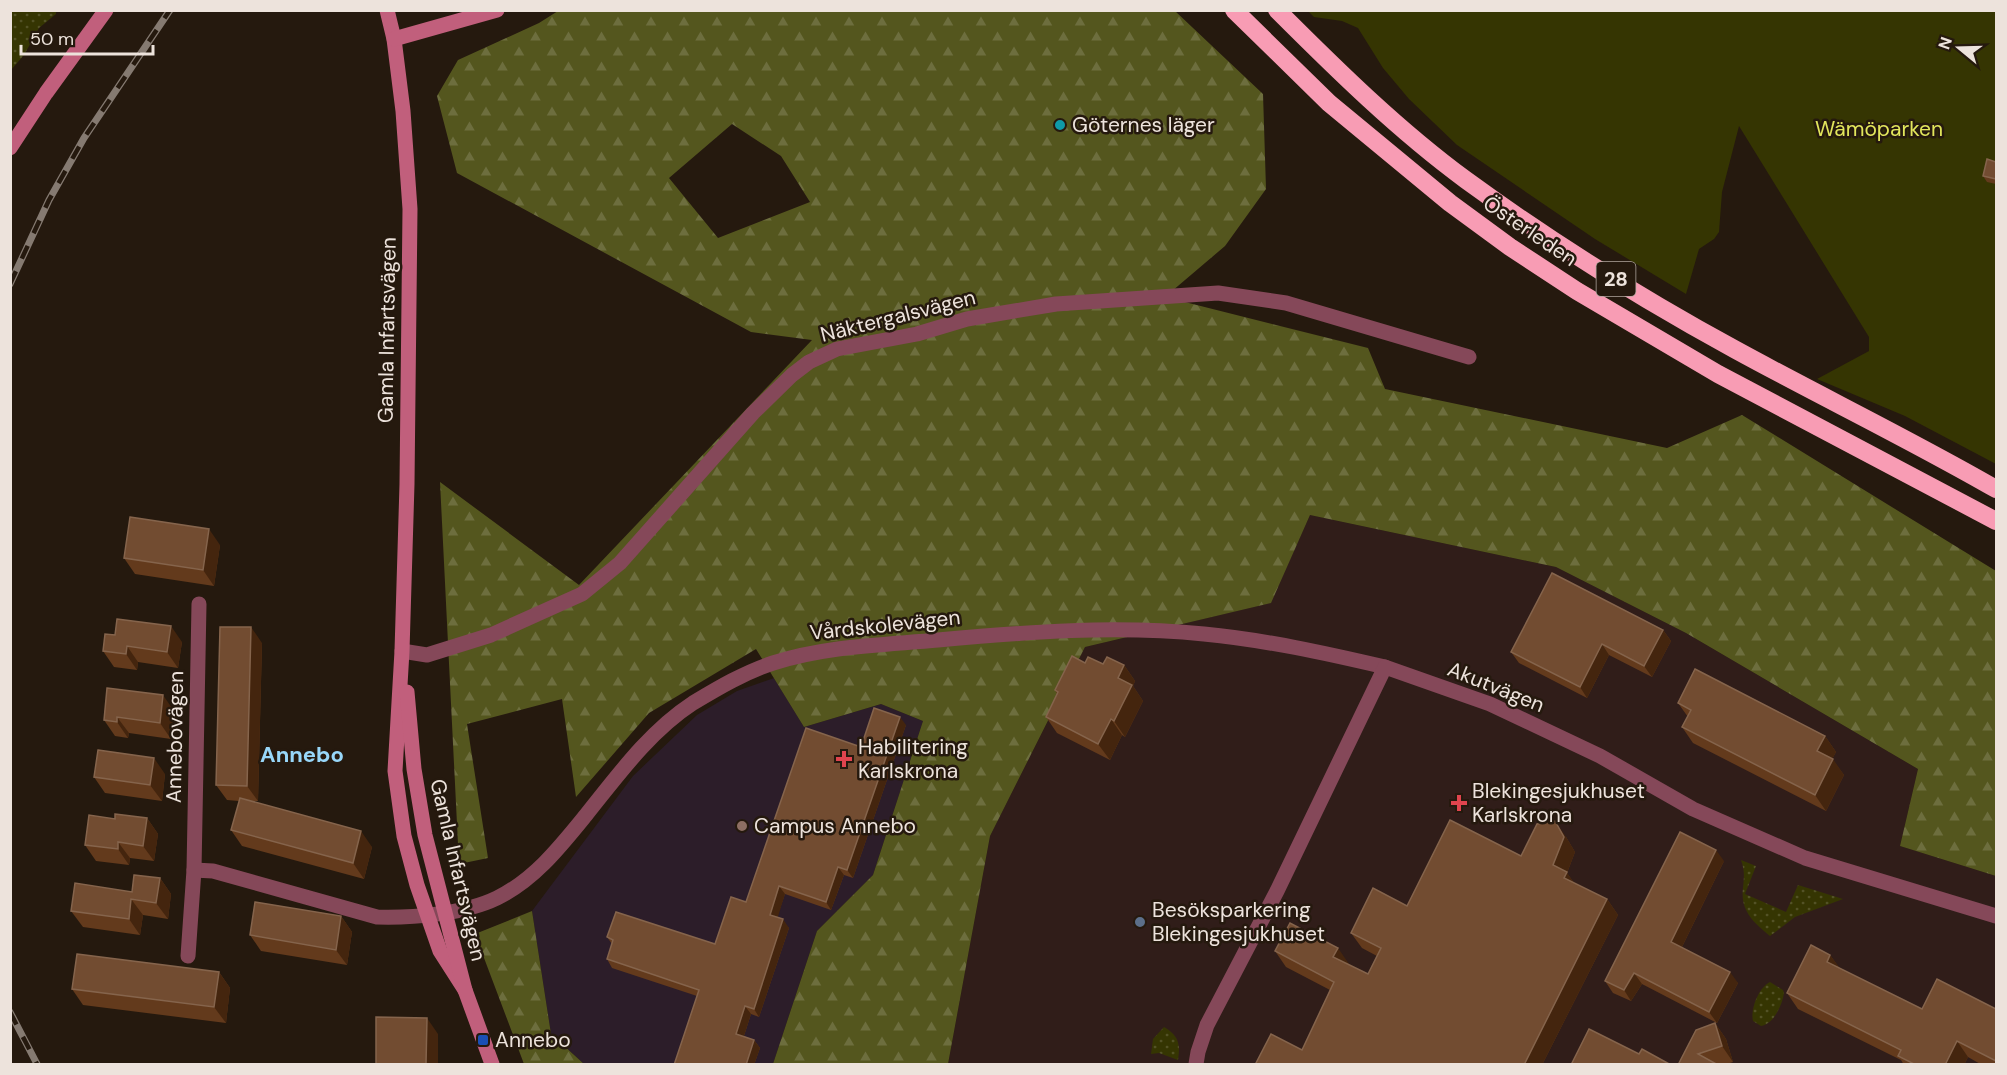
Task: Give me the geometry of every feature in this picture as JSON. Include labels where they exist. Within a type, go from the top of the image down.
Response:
[{"type":"highway","points":[[1219,10],[1277,54]]},
{"type":"highway","name":"Österleden","points":[[1234,10],[1329,103],[1450,203],[1510,247],[1577,291],[1718,374],[1996,521]]},
{"type":"highway","name":"Österleden","points":[[1277,10],[1402,129],[1466,180],[1528,223],[1593,265],[1734,349],[1996,489]]},
{"type":"street","points":[[10,148],[46,93],[106,10]]},
{"type":"street","name":"Gamla Infartsvägen","points":[[387,10],[394,39],[403,111],[410,209],[407,484],[402,651],[395,771],[404,836],[426,914],[440,951],[465,990]]},
{"type":"street","points":[[394,39],[497,10]]},
{"type":"street","name":"Näktergalsvägen","points":[[402,651],[427,655],[491,635],[582,594],[620,563],[753,413],[792,375],[808,362],[837,349],[917,334],[967,319],[1056,304],[1218,293],[1286,303],[1469,357]]},
{"type":"street","name":"Annebovägen","points":[[188,956],[194,870],[198,604]]},
{"type":"street","name":"Vårdskolevägen","points":[[444,912],[468,908],[496,898],[526,880],[569,836],[627,764],[660,730],[692,704],[729,683],[771,664],[813,652],[1025,632],[1136,630],[1266,641],[1385,667]]},
{"type":"street","name":"Gamla Infartsvägen","points":[[402,651],[425,835],[465,990],[492,1065]]},
{"type":"street","points":[[1196,1065],[1198,1052],[1208,1025],[1334,777],[1385,667]]},
{"type":"street","name":"Akutvägen","points":[[1385,667],[1491,704],[1600,756],[1693,809],[1805,858],[1996,916]]},
{"type":"street","points":[[194,870],[213,871],[377,917],[404,918],[444,912]]},
{"type":"shaded area","name":"Blekingesjukhuset Karlskrona","points":[[1310,515],[1556,567],[1686,633],[1918,769],[1900,846],[1996,876],[1996,1064],[948,1064],[990,836],[1085,647],[1270,603]]},
{"type":"shaded area","name":"Campus Annebo","points":[[774,678],[804,727],[881,704],[923,721],[873,875],[817,931],[773,1064],[584,1064],[551,1034],[532,911],[633,776],[697,715],[737,691]]},
{"type":"green space","points":[[11,10],[56,11],[56,14],[39,28],[24,55],[11,70]]},
{"type":"green space","points":[[558,11],[1175,11],[1263,94],[1266,189],[1225,246],[1165,297],[1368,348],[1385,389],[1667,448],[1742,415],[1996,571],[1996,876],[1900,846],[1918,769],[1686,633],[1556,567],[1310,515],[1271,603],[1085,647],[990,836],[948,1064],[773,1064],[817,931],[873,875],[923,721],[881,704],[804,727],[756,649],[649,713],[576,797],[562,699],[467,724],[488,858],[459,864],[440,482],[579,585],[812,340],[751,332],[457,173],[437,96],[458,60],[539,23]],"holes":[[[732,124],[781,156],[810,202],[718,238],[669,178]]]},
{"type":"green space","name":"Wämöparken","points":[[1308,11],[1996,11],[1996,464],[1905,416],[1817,379],[1869,351],[1869,337],[1739,126],[1722,192],[1719,232],[1714,239],[1699,249],[1686,294],[1595,239],[1457,145],[1409,99],[1383,68],[1358,28],[1342,21],[1314,17]]},
{"type":"green space","points":[[1741,860],[1756,866],[1745,894],[1786,912],[1798,885],[1843,899],[1795,917],[1770,936],[1749,916],[1746,910]]},
{"type":"green space","points":[[532,911],[551,1034],[584,1064],[524,1064],[475,934]]},
{"type":"green space","points":[[1770,982],[1784,993],[1773,1018],[1761,1026],[1753,1021],[1754,1005],[1759,993]]},
{"type":"green space","points":[[1164,1027],[1173,1033],[1177,1040],[1178,1060],[1159,1053],[1151,1054],[1153,1039]]},
{"type":"building","points":[[1987,159],[1996,162],[1996,179],[1983,176]]},
{"type":"building","points":[[130,517],[209,529],[203,570],[124,558]]},
{"type":"building","points":[[1552,573],[1663,630],[1644,666],[1602,644],[1580,687],[1511,652]]},
{"type":"building","points":[[117,619],[171,626],[167,652],[127,646],[126,654],[103,651],[105,634],[115,635]]},
{"type":"building","points":[[220,627],[251,627],[247,786],[216,785]]},
{"type":"building","points":[[1072,656],[1085,663],[1088,657],[1103,664],[1107,657],[1124,665],[1118,678],[1132,685],[1114,721],[1111,719],[1098,744],[1046,717],[1058,692],[1055,690]]},
{"type":"building","points":[[1695,669],[1825,736],[1817,751],[1833,759],[1815,795],[1682,727],[1691,710],[1678,703]]},
{"type":"building","points":[[107,688],[163,695],[160,723],[117,717],[117,722],[104,720]]},
{"type":"building","points":[[874,708],[900,717],[847,870],[838,867],[826,902],[779,886],[770,915],[783,919],[754,1009],[745,1006],[736,1034],[754,1040],[746,1065],[674,1065],[699,990],[607,959],[613,940],[607,937],[616,912],[715,944],[731,897],[746,902],[806,728],[861,747]]},
{"type":"building","points":[[98,750],[154,758],[150,785],[94,777]]},
{"type":"building","points":[[240,798],[361,831],[353,863],[231,830]]},
{"type":"building","points":[[115,814],[147,818],[143,846],[118,842],[118,849],[85,845],[89,815],[115,819]]},
{"type":"building","points":[[1450,820],[1521,856],[1537,824],[1555,821],[1564,837],[1553,865],[1567,872],[1564,878],[1607,899],[1524,1065],[1255,1065],[1271,1034],[1302,1050],[1334,982],[1275,951],[1290,923],[1338,948],[1333,957],[1368,974],[1381,948],[1351,933],[1373,888],[1407,906]]},
{"type":"building","points":[[1680,832],[1716,850],[1671,942],[1730,972],[1709,1012],[1634,973],[1624,990],[1605,981]]},
{"type":"building","points":[[134,875],[160,878],[156,903],[131,899],[129,919],[71,911],[75,883],[132,892]]},
{"type":"building","points":[[255,902],[341,916],[336,950],[250,935]]},
{"type":"building","points":[[1811,945],[1830,955],[1827,962],[1922,1009],[1937,979],[1996,1009],[1996,1061],[1957,1041],[1945,1065],[1916,1065],[1898,1056],[1901,1050],[1787,993]]},
{"type":"building","points":[[77,954],[219,972],[214,1007],[72,989]]},
{"type":"building","points":[[376,1017],[427,1018],[426,1065],[376,1065]]},
{"type":"building","points":[[1715,1023],[1722,1046],[1698,1054],[1718,1065],[1678,1065],[1696,1030]]},
{"type":"building","points":[[1589,1029],[1639,1054],[1642,1049],[1671,1065],[1571,1065]]},
{"type":"railway","points":[[10,284],[49,200],[84,138],[170,10]]},
{"type":"railway","points":[[10,1012],[37,1064]]},
{"type":"place","name":"Göternes läger","points":[[1060,125]]},
{"type":"place","name":"Habilitering Karlskrona","points":[[844,759]]},
{"type":"place","name":"Blekingesjukhuset Karlskrona","points":[[1459,803]]},
{"type":"place","name":"Campus Annebo","points":[[742,826]]},
{"type":"place","name":"Besöksparkering Blekingesjukhuset","points":[[1140,922]]},
{"type":"place","name":"Annebo","points":[[483,1040]]},
{"type":"district","name":"Annebo","points":[[302,754]]}]
